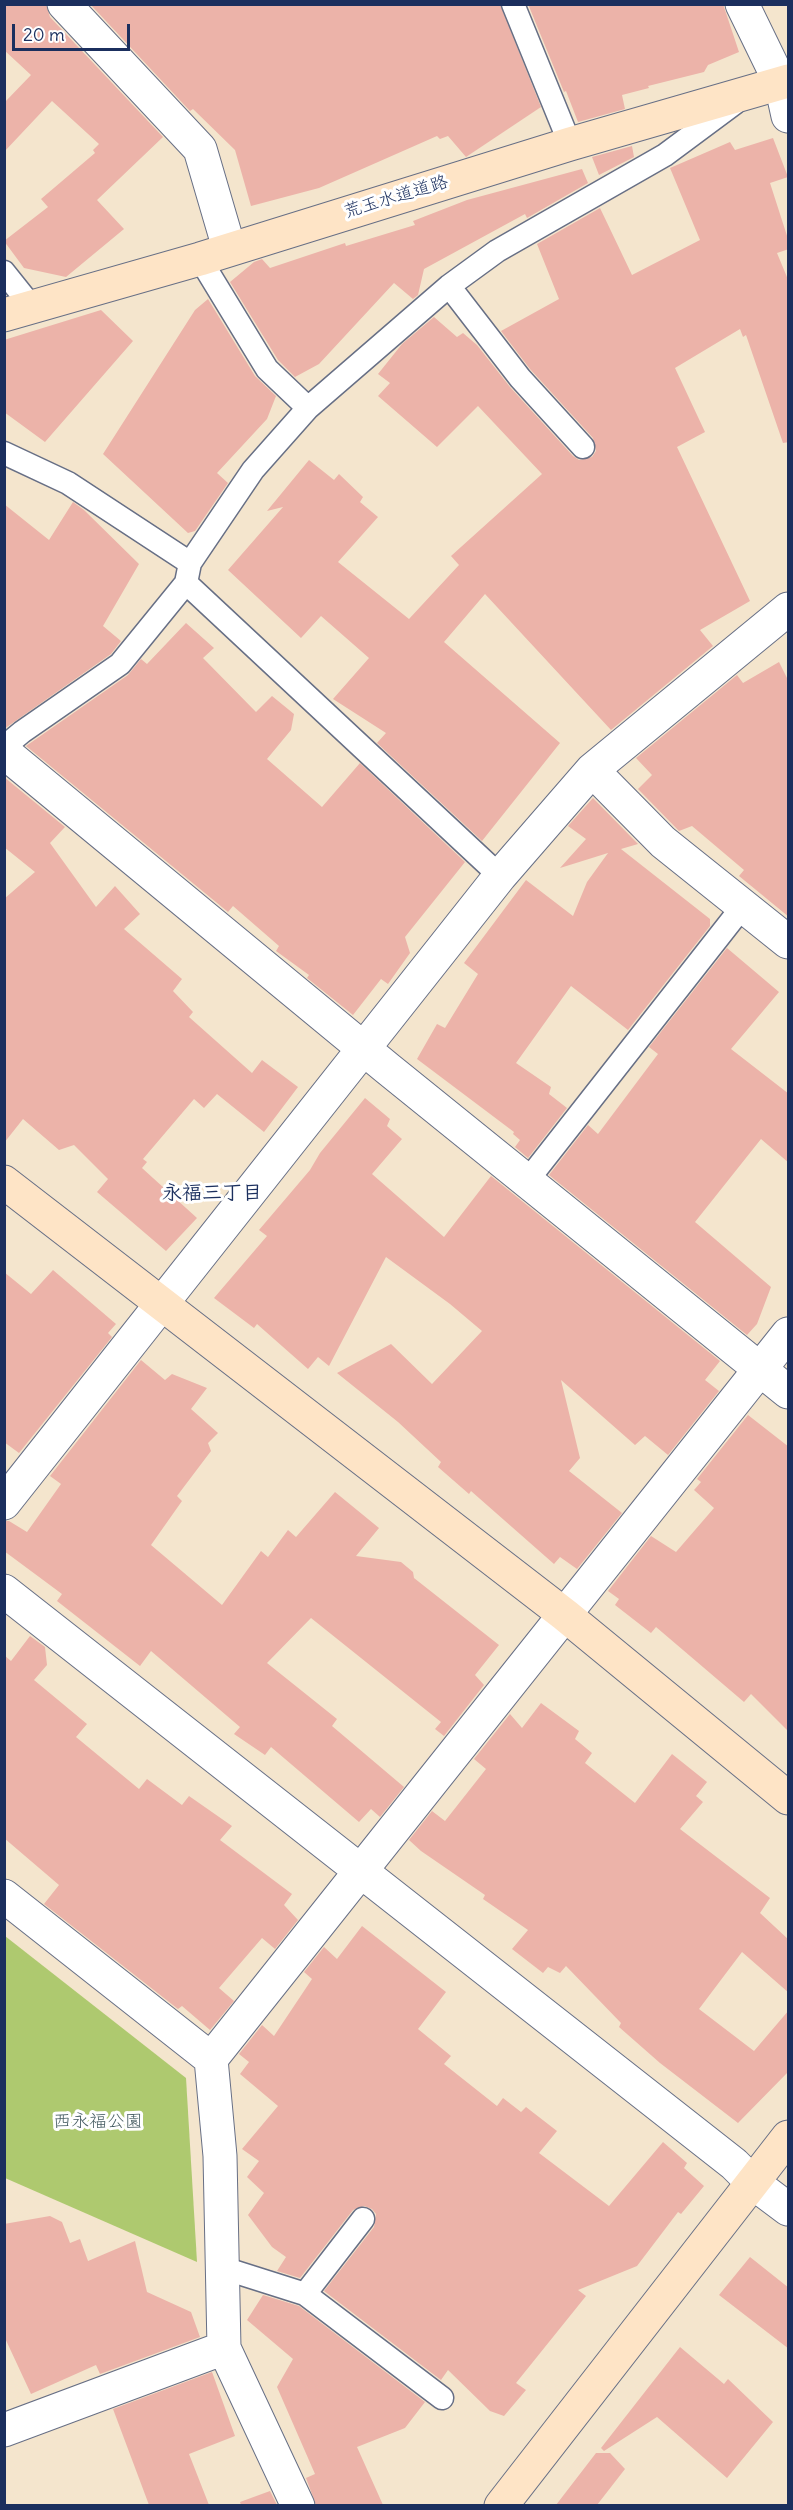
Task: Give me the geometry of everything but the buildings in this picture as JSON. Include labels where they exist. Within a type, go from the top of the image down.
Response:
[{"type":"street","points":[[64,4],[200,149],[214,254]]},
{"type":"street","points":[[742,4],[785,82],[789,116]]},
{"type":"street","name":"荒玉水道道路","points":[[18,311],[214,254],[570,144],[785,82]]},
{"type":"street","points":[[4,1503],[500,876],[592,771],[789,609]]},
{"type":"street","points":[[4,752],[527,1181],[789,1392]]},
{"type":"street","points":[[592,771],[663,842],[789,942]]},
{"type":"street","points":[[4,1182],[565,1616],[789,1798]]},
{"type":"street","points":[[298,2505],[224,2349],[220,2156],[211,2059],[789,1334]]},
{"type":"street","points":[[4,1591],[789,2209]]},
{"type":"street","points":[[4,1896],[211,2059]]},
{"type":"street","points":[[501,2505],[789,2137]]},
{"type":"street","points":[[4,2430],[224,2349]]},
{"type":"lane","points":[[513,4],[570,144]]},
{"type":"lane","points":[[4,747],[120,664],[188,573],[253,470],[308,408],[449,286],[497,251],[665,155],[746,95]]},
{"type":"lane","points":[[214,254],[267,369],[308,408]]},
{"type":"lane","points":[[4,272],[18,311]]},
{"type":"lane","points":[[449,286],[520,378],[582,447]]},
{"type":"lane","points":[[4,453],[68,483],[188,573],[500,876]]},
{"type":"lane","points":[[527,1181],[743,906]]},
{"type":"lane","points":[[305,2294],[363,2219]]},
{"type":"lane","points":[[223,2268],[305,2294],[442,2398]]},
{"type":"green space","name":"西永福公園","points":[[5,1936],[186,2078],[197,2262],[5,2178]]},
{"type":"district","name":"永福三丁目","points":[[212,1193]]}]
